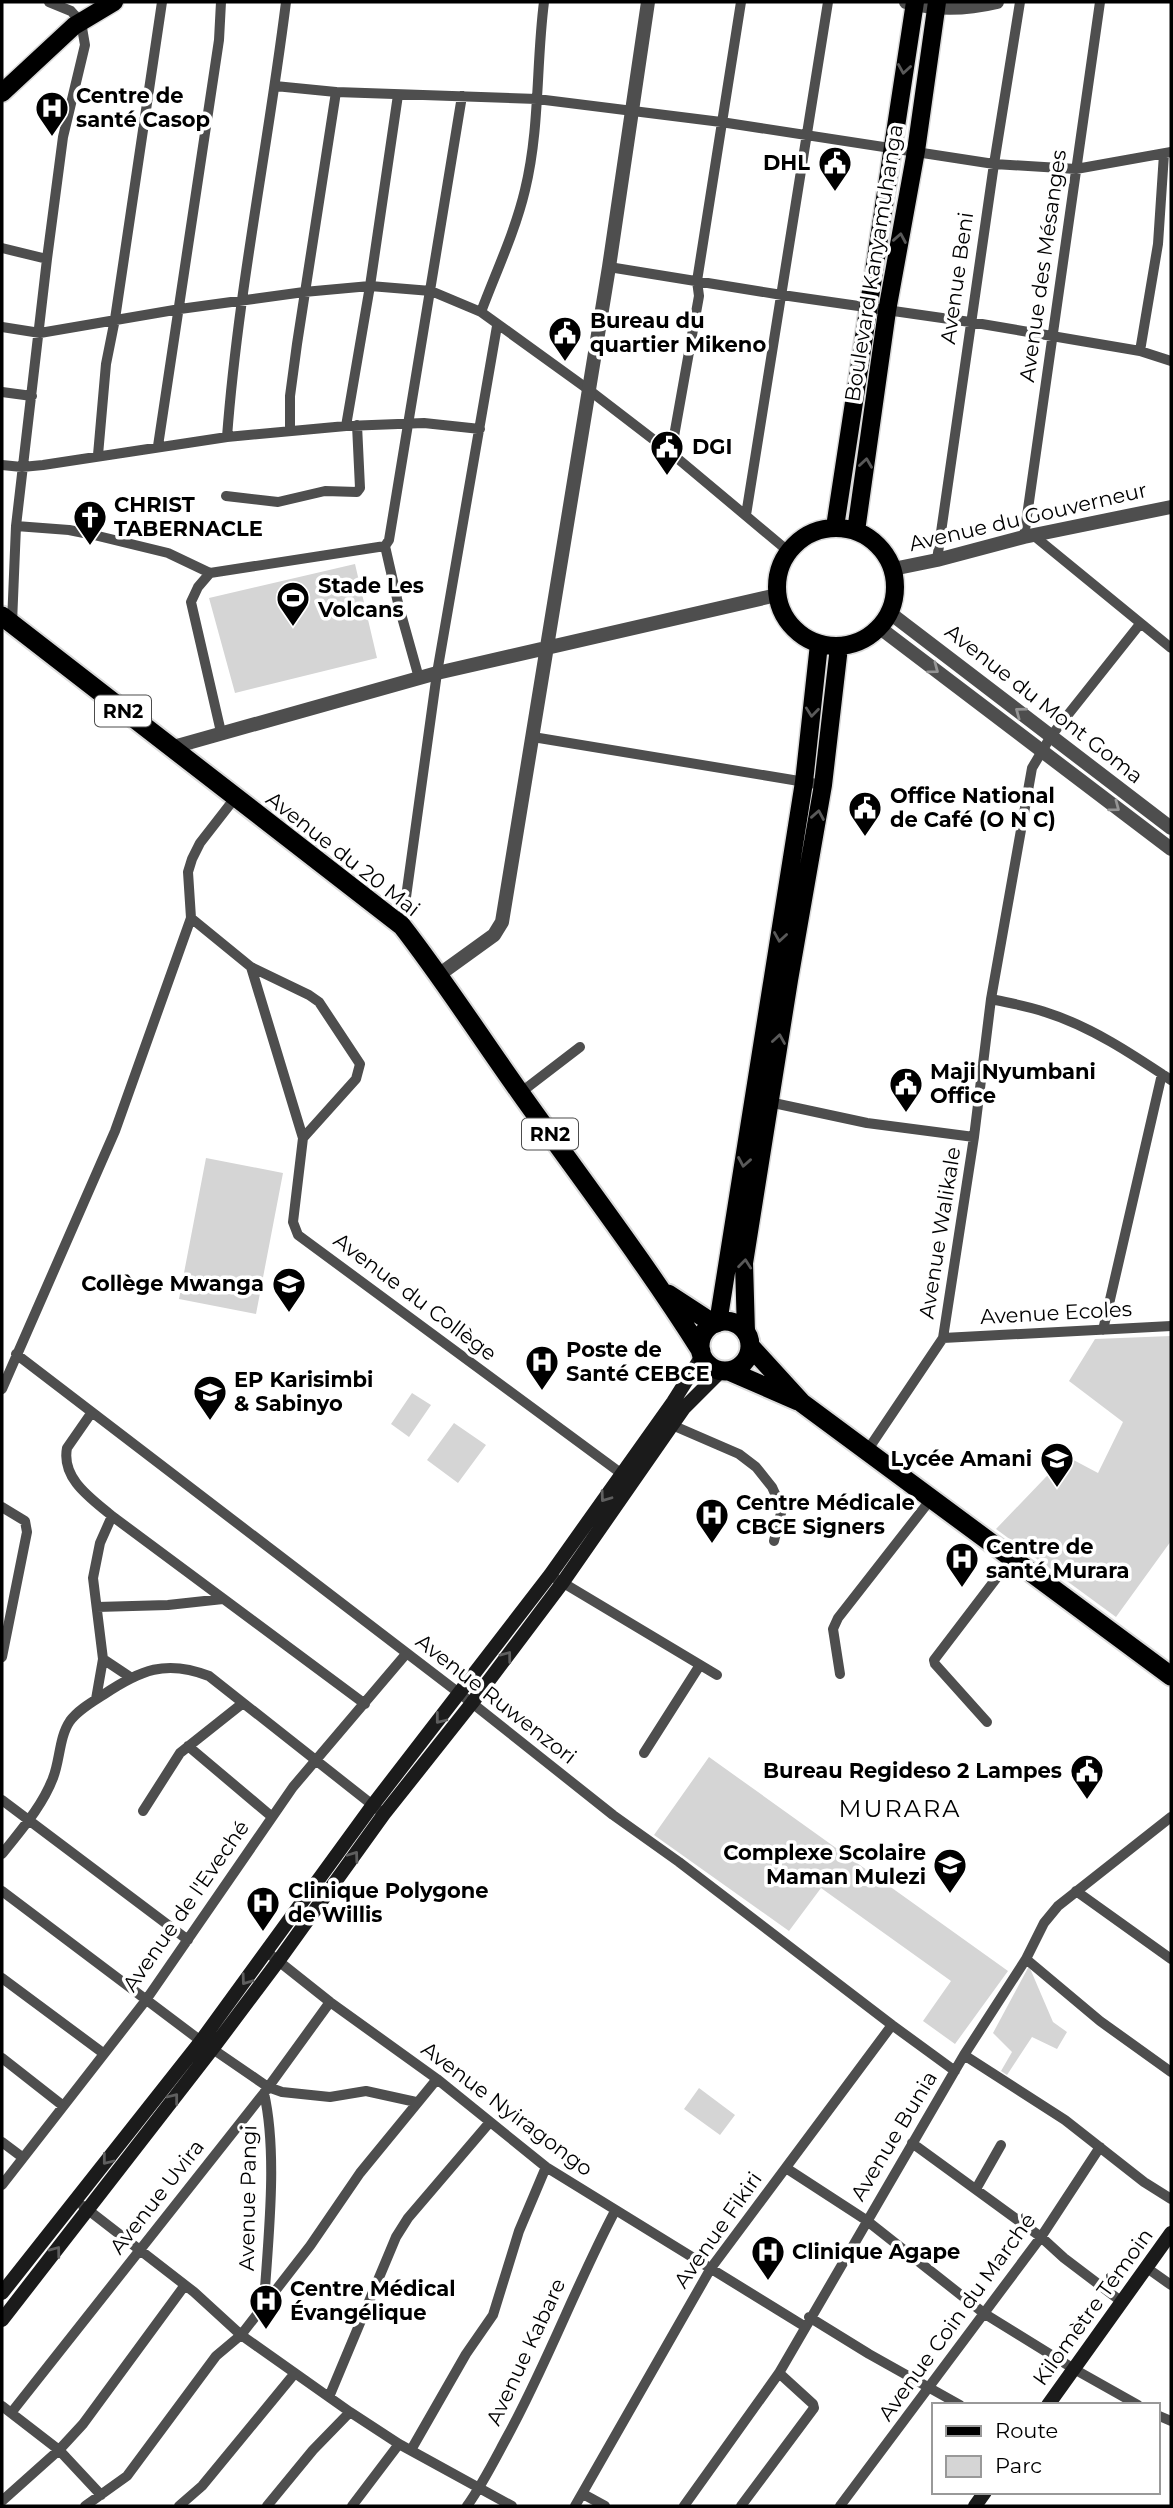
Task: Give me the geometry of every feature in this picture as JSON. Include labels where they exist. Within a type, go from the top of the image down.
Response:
[{"type":"highway","name":"Avenue du 20 Mai","points":[[5,621],[402,926],[440,974],[520,1093],[664,1292]]},
{"type":"highway","name":"RN2","points":[[664,1292],[716,1323],[733,1323],[802,1403],[1171,1676]]},
{"type":"highway","name":"RN2","points":[[664,1292],[710,1366],[802,1403]]},
{"type":"highway","points":[[702,1353],[702,1338],[716,1323]]},
{"type":"highway","points":[[725,1371],[741,1365],[749,1353],[748,1339]]},
{"type":"main road","points":[[2,93],[82,22],[109,3]]},
{"type":"main road","name":"Boulevard Kanyamuhanga","points":[[835,527],[912,3]]},
{"type":"main road","name":"Boulevard Kanyamuhanga","points":[[856,531],[887,311],[937,5]]},
{"type":"main road","points":[[835,527],[856,531],[872,540],[885,553],[893,569],[896,583],[890,612],[880,628],[855,644],[839,647],[820,644],[804,637],[791,626],[782,611],[777,595],[781,564],[788,551],[801,538],[817,530],[835,527]]},
{"type":"main road","points":[[716,1323],[804,782],[820,644]]},
{"type":"main road","points":[[748,1339],[744,1263],[823,785],[839,647]]},
{"type":"main road","points":[[557,1579],[702,1353]]},
{"type":"main road","points":[[2,2320],[24,2293],[81,2205],[207,2045],[378,1810],[466,1699],[684,1408],[725,1371]]},
{"type":"main road","points":[[4,2284],[81,2205]]},
{"type":"main road","name":"Kilomètre Témoin","points":[[1049,2403],[1171,2233]]},
{"type":"street","points":[[5,621],[63,137],[85,45],[82,22],[71,11],[49,2]]},
{"type":"street","points":[[98,455],[106,365],[162,2]]},
{"type":"street","points":[[158,446],[219,40],[222,2]]},
{"type":"street","points":[[227,437],[232,368],[286,2]]},
{"type":"street","points":[[481,312],[516,221],[526,187],[537,99],[538,43],[544,2]]},
{"type":"street","points":[[440,974],[499,929],[609,267],[648,2]]},
{"type":"street","points":[[671,453],[699,296],[697,281],[741,2]]},
{"type":"street","points":[[746,515],[828,2]]},
{"type":"street","points":[[912,3],[979,6],[997,2]]},
{"type":"street","name":"Avenue Beni","points":[[937,560],[993,163],[1020,2]]},
{"type":"street","name":"Avenue des Mésanges","points":[[1029,536],[1051,336],[1100,2]]},
{"type":"street","points":[[275,86],[336,92],[537,99],[721,122],[993,163],[1076,169],[1168,153],[1158,244],[1140,351]]},
{"type":"street","points":[[290,431],[290,396],[304,292],[336,92]]},
{"type":"street","points":[[226,496],[278,502],[325,491],[357,492],[360,488],[352,425],[398,95]]},
{"type":"street","points":[[419,678],[398,603],[386,545],[389,540],[462,96]]},
{"type":"street","points":[[1158,244],[1171,246]]},
{"type":"street","points":[[2,248],[47,258]]},
{"type":"street","points":[[609,267],[970,322],[1140,351],[1171,361]]},
{"type":"street","points":[[2,327],[40,333],[180,309],[370,286],[431,291],[481,312],[589,390],[671,453],[788,551]]},
{"type":"street","points":[[402,926],[437,673],[498,326]]},
{"type":"street","points":[[2,392],[32,396]]},
{"type":"street","points":[[2,465],[22,467],[227,437],[352,425],[408,423],[480,429]]},
{"type":"street","name":"Avenue du Gouverneur","points":[[893,569],[1029,536],[1171,507]]},
{"type":"street","points":[[16,526],[69,530],[94,535],[168,553],[210,573],[386,545]]},
{"type":"street","points":[[1029,536],[1171,648]]},
{"type":"street","points":[[210,573],[198,587],[191,602],[221,732]]},
{"type":"street","points":[[170,748],[437,673],[777,595]]},
{"type":"street","name":"Avenue du Mont Goma","points":[[890,612],[1171,828]]},
{"type":"street","name":"Avenue Walikale","points":[[867,1451],[943,1338],[974,1137],[991,999],[1032,768],[1051,736],[1140,624]]},
{"type":"street","points":[[880,628],[1171,849]]},
{"type":"street","points":[[533,737],[823,785]]},
{"type":"street","points":[[2,1389],[115,1131],[191,918],[188,872],[192,859],[200,843],[235,798]]},
{"type":"street","points":[[191,918],[251,967],[319,1002],[360,1064],[356,1079],[303,1138]]},
{"type":"street","points":[[251,967],[303,1138]]},
{"type":"street","points":[[991,999],[1045,1012],[1068,1021],[1166,1077],[1103,1331]]},
{"type":"street","points":[[520,1093],[580,1047]]},
{"type":"street","points":[[769,1102],[867,1123],[974,1137]]},
{"type":"street","name":"Avenue du Collège","points":[[303,1138],[293,1222],[298,1235],[622,1474]]},
{"type":"street","name":"Avenue Ecoles","points":[[943,1338],[1171,1326]]},
{"type":"street","name":"Avenue Ruwenzori","points":[[16,1354],[613,1815],[955,2070]]},
{"type":"street","points":[[92,1412],[67,1448],[66,1463],[79,1488],[223,1600],[365,1704]]},
{"type":"street","points":[[672,1425],[739,1454],[756,1468],[772,1487],[782,1509],[774,1541]]},
{"type":"street","points":[[839,1674],[833,1629],[838,1618],[931,1499]]},
{"type":"street","points":[[2,1507],[25,1521],[27,1532],[2,1657]]},
{"type":"street","points":[[96,1699],[103,1659],[93,1578],[94,1564],[112,1516]]},
{"type":"street","points":[[987,1722],[934,1660],[1011,1559]]},
{"type":"street","points":[[557,1579],[717,1675]]},
{"type":"street","points":[[97,1607],[223,1600]]},
{"type":"street","name":"Avenue de l'Eveché","points":[[2,2185],[146,2000],[293,1787],[406,1654]]},
{"type":"street","points":[[103,1659],[130,1677]]},
{"type":"street","points":[[644,1753],[700,1665]]},
{"type":"street","points":[[2,1854],[29,1820],[50,1785],[67,1727],[76,1713],[130,1677],[157,1669],[175,1667],[209,1676],[378,1810]]},
{"type":"street","points":[[143,1811],[180,1753],[243,1703]]},
{"type":"street","points":[[188,1745],[271,1816]]},
{"type":"street","points":[[2,1800],[188,1940]]},
{"type":"street","name":"Avenue Bunia","points":[[684,2506],[779,2373],[955,2070],[1026,1959],[1044,1923],[1058,1906],[1171,1817]]},
{"type":"street","points":[[2,1891],[266,2090],[333,2097],[366,2091],[416,2102]]},
{"type":"street","points":[[1076,1891],[1171,1959]]},
{"type":"street","name":"Avenue Nyiragongo","points":[[273,1956],[330,2002],[437,2079],[546,2167],[711,2268],[956,2403]]},
{"type":"street","points":[[1026,1959],[1100,2021],[1171,2072]]},
{"type":"street","points":[[2,1978],[103,2053]]},
{"type":"street","name":"Avenue Uvira","points":[[6,2409],[139,2250],[266,2090],[330,2002]]},
{"type":"street","name":"Avenue Fikiri","points":[[575,2506],[711,2268],[892,2025]]},
{"type":"street","points":[[964,2055],[1065,2120],[1144,2182],[1171,2199]]},
{"type":"street","points":[[2,2058],[62,2105]]},
{"type":"street","points":[[89,2505],[127,2476],[216,2356],[242,2335],[310,2246],[360,2173],[437,2079]]},
{"type":"street","name":"Avenue Pangi","points":[[264,2304],[270,2131],[266,2090]]},
{"type":"street","points":[[330,2397],[396,2237],[408,2218],[490,2122]]},
{"type":"street","points":[[2,2142],[22,2157]]},
{"type":"street","points":[[912,2143],[1041,2237],[1122,2302]]},
{"type":"street","points":[[976,2189],[1002,2145]]},
{"type":"street","name":"Avenue Coin du Marché","points":[[840,2506],[1041,2237],[1100,2147]]},
{"type":"street","points":[[411,2450],[493,2315],[519,2231],[546,2167]]},
{"type":"street","points":[[786,2168],[866,2220],[985,2314],[1134,2403]]},
{"type":"street","points":[[81,2205],[185,2285],[242,2335],[350,2412],[400,2444],[512,2506]]},
{"type":"street","name":"Avenue Kabare","points":[[467,2506],[480,2488],[536,2385],[593,2254],[615,2211]]},
{"type":"street","points":[[1147,2268],[1171,2285]]},
{"type":"street","points":[[4,2284],[24,2293]]},
{"type":"street","points":[[4,2494],[59,2450],[91,2414],[130,2356],[185,2285]]},
{"type":"street","points":[[179,2506],[202,2486],[295,2373]]},
{"type":"street","points":[[741,2506],[814,2408],[813,2404],[779,2373]]},
{"type":"street","points":[[6,2409],[59,2450],[101,2494]]},
{"type":"street","points":[[267,2506],[313,2450],[350,2412]]},
{"type":"street","points":[[354,2506],[400,2444]]},
{"type":"street","points":[[583,2494],[605,2506]]},
{"type":"green space","name":"Stade Les Volcans","points":[[355,564],[377,658],[235,693],[209,598]]},
{"type":"green space","points":[[206,1158],[283,1173],[256,1314],[179,1299]]},
{"type":"green space","points":[[1171,1336],[1171,1541],[1116,1617],[996,1529],[1066,1456],[1098,1473],[1123,1422],[1069,1381],[1095,1339]]},
{"type":"green space","points":[[412,1393],[431,1405],[409,1437],[391,1424]]},
{"type":"green space","points":[[454,1423],[486,1445],[458,1483],[427,1460]]},
{"type":"green space","points":[[709,1757],[1008,1971],[955,2044],[923,2021],[951,1981],[821,1888],[789,1931],[654,1835]]},
{"type":"green space","points":[[1029,1966],[1053,2022],[1067,2032],[1057,2049],[1032,2037],[1007,2075],[1001,2071],[1012,2052],[993,2033]]},
{"type":"green space","points":[[699,2088],[735,2115],[720,2135],[684,2109]]},
{"type":"place","name":"Centre de santé Casop","points":[[52,138]]},
{"type":"place","name":"DHL","points":[[835,193]]},
{"type":"place","name":"Bureau du quartier Mikeno","points":[[565,363]]},
{"type":"place","name":"DGI","points":[[667,477]]},
{"type":"place","name":"CHRIST TABERNACLE","points":[[90,547]]},
{"type":"place","name":"Stade Les Volcans","points":[[293,628]]},
{"type":"place","name":"Office National de Café (O N C)","points":[[865,838]]},
{"type":"place","name":"Maji Nyumbani Office","points":[[906,1114]]},
{"type":"place","name":"Collège Mwanga","points":[[289,1314]]},
{"type":"place","name":"Poste de Santé CEBCE","points":[[542,1392]]},
{"type":"place","name":"EP Karisimbi & Sabinyo","points":[[210,1422]]},
{"type":"place","name":"Lycée Amani","points":[[1057,1489]]},
{"type":"place","name":"Centre Médicale CBCE Signers","points":[[712,1545]]},
{"type":"place","name":"Centre de santé Murara","points":[[962,1589]]},
{"type":"place","name":"Bureau Regideso 2 Lampes","points":[[1087,1801]]},
{"type":"place","name":"Complexe Scolaire Maman Mulezi","points":[[950,1895]]},
{"type":"place","name":"Clinique Polygone de Willis","points":[[263,1933]]},
{"type":"place","name":"Clinique Agape","points":[[768,2282]]},
{"type":"place","name":"Centre Médical Évangélique","points":[[266,2331]]},
{"type":"district","name":"MURARA","points":[[900,1809]]}]
